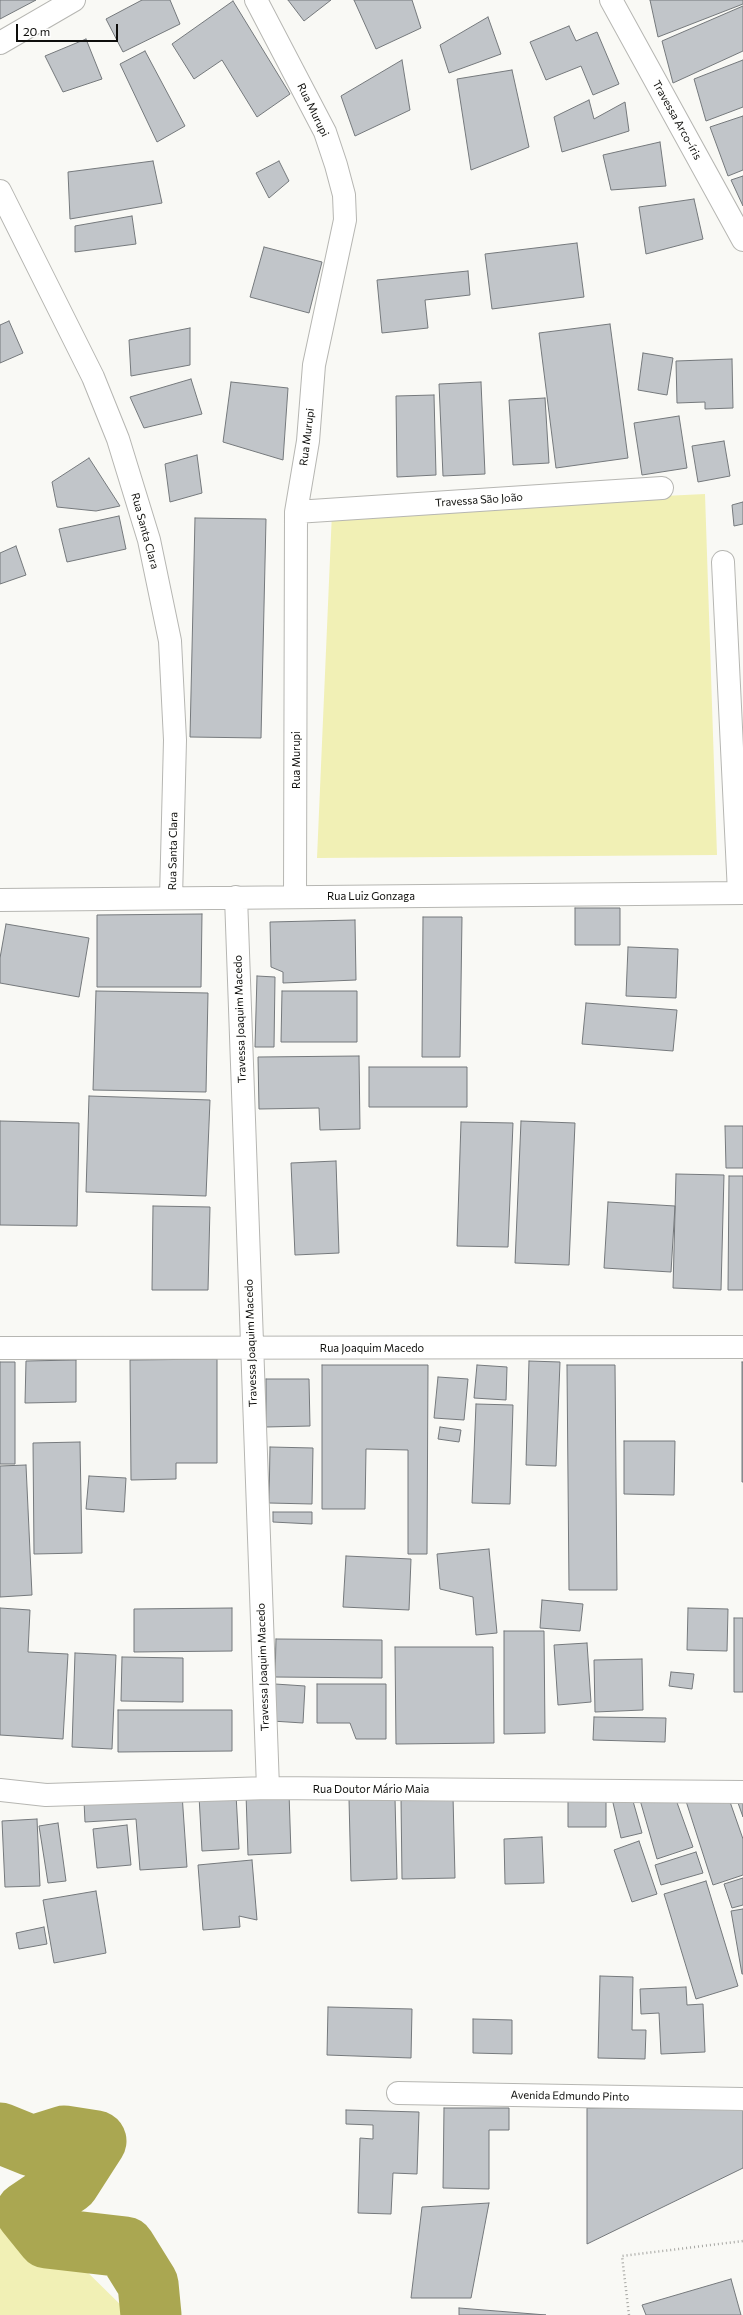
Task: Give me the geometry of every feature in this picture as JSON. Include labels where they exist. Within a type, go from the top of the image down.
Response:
[{"type":"street","points":[[0,43],[74,0]]},
{"type":"street","name":"Rua Murupi","points":[[256,0],[325,132],[344,195],[345,220],[339,258],[323,318],[314,365],[308,441],[296,512],[295,896]]},
{"type":"street","name":"Travessa Arco-íris","points":[[611,0],[743,240]]},
{"type":"street","name":"Rua Santa Clara","points":[[0,191],[96,384],[118,439],[149,540],[170,640],[175,740],[172,898]]},
{"type":"street","name":"Travessa São João","points":[[296,512],[662,488]]},
{"type":"street","points":[[723,562],[741,893]]},
{"type":"street","name":"Rua Luiz Gonzaga","points":[[0,900],[295,896],[741,893]]},
{"type":"street","name":"Travessa Joaquim Macedo","points":[[236,897],[251,1349],[268,1788]]},
{"type":"street","name":"Rua Joaquim Macedo","points":[[0,1348],[251,1349],[743,1346]]},
{"type":"street","name":"Rua Doutor Mário Maia","points":[[0,1790],[46,1795],[268,1788],[743,1792]]},
{"type":"street","name":"Avenida Edmundo Pinto","points":[[398,2094],[743,2099]]},
{"type":"path","points":[[629,2315],[622,2256],[743,2241]]},
{"type":"green space","points":[[705,494],[717,855],[317,858],[332,512]]},
{"type":"green space","points":[[0,2200],[17,2203],[131,2315],[0,2315]]},
{"type":"building","points":[[0,0],[36,0],[0,19]]},
{"type":"building","points":[[142,0],[170,0],[180,24],[123,52],[106,19]]},
{"type":"building","points":[[288,0],[331,0],[304,21]]},
{"type":"building","points":[[354,0],[412,0],[421,28],[376,49]]},
{"type":"building","points":[[650,0],[743,0],[743,4],[658,37]]},
{"type":"building","points":[[233,1],[290,94],[257,117],[222,60],[194,79],[172,44]]},
{"type":"building","points":[[743,6],[743,51],[673,83],[662,41]]},
{"type":"building","points":[[488,17],[501,54],[449,73],[440,45]]},
{"type":"building","points":[[569,26],[576,41],[597,32],[619,84],[593,95],[581,66],[546,80],[530,42]]},
{"type":"building","points":[[86,39],[102,79],[63,92],[45,56]]},
{"type":"building","points":[[145,51],[185,126],[157,142],[120,64]]},
{"type":"building","points":[[402,60],[410,110],[355,136],[341,96]]},
{"type":"building","points":[[743,60],[743,107],[706,121],[694,79]]},
{"type":"building","points":[[512,70],[529,147],[471,170],[457,79]]},
{"type":"building","points":[[589,100],[594,119],[625,102],[629,131],[562,152],[554,117]]},
{"type":"building","points":[[743,116],[743,170],[728,176],[710,127]]},
{"type":"building","points":[[660,142],[666,186],[611,190],[603,155]]},
{"type":"building","points":[[153,161],[162,203],[70,219],[68,172]]},
{"type":"building","points":[[279,161],[289,181],[269,198],[256,173]]},
{"type":"building","points":[[743,176],[743,206],[731,180]]},
{"type":"building","points":[[694,199],[703,239],[646,254],[639,207]]},
{"type":"building","points":[[132,216],[136,244],[75,252],[75,226]]},
{"type":"building","points":[[577,243],[584,297],[492,309],[485,254]]},
{"type":"building","points":[[264,247],[322,262],[309,313],[250,297]]},
{"type":"building","points":[[468,271],[470,295],[425,300],[428,328],[382,333],[377,280]]},
{"type":"building","points":[[9,321],[23,353],[0,363],[0,325]]},
{"type":"building","points":[[610,324],[628,458],[556,468],[539,333]]},
{"type":"building","points":[[190,328],[190,365],[131,376],[129,340]]},
{"type":"building","points":[[643,353],[673,358],[667,395],[638,390]]},
{"type":"building","points":[[732,359],[733,408],[705,409],[705,402],[677,403],[676,361]]},
{"type":"building","points":[[191,379],[202,414],[144,428],[130,397]]},
{"type":"building","points":[[231,382],[288,388],[283,460],[223,442]]},
{"type":"building","points":[[481,382],[485,474],[443,476],[439,384]]},
{"type":"building","points":[[434,395],[436,475],[397,477],[396,396]]},
{"type":"building","points":[[545,398],[549,463],[513,465],[509,400]]},
{"type":"building","points":[[679,416],[687,468],[642,475],[634,423]]},
{"type":"building","points":[[724,441],[730,476],[698,482],[692,446]]},
{"type":"building","points":[[197,455],[202,493],[170,502],[165,464]]},
{"type":"building","points":[[89,458],[120,506],[96,511],[57,507],[52,482]]},
{"type":"building","points":[[743,502],[743,524],[734,526],[732,505]]},
{"type":"building","points":[[119,516],[126,549],[67,562],[59,529]]},
{"type":"building","points":[[195,518],[266,519],[261,738],[190,737]]},
{"type":"building","points":[[16,546],[26,575],[0,584],[0,553]]},
{"type":"building","points":[[575,908],[620,908],[620,945],[575,945]]},
{"type":"building","points":[[202,914],[201,987],[97,987],[97,915]]},
{"type":"building","points":[[423,917],[462,917],[460,1057],[422,1057]]},
{"type":"building","points":[[355,920],[356,980],[283,983],[283,972],[271,967],[270,922]]},
{"type":"building","points":[[6,924],[89,938],[79,997],[0,983],[0,958]]},
{"type":"building","points":[[628,947],[678,949],[676,998],[626,996]]},
{"type":"building","points":[[257,976],[275,977],[274,1047],[255,1047]]},
{"type":"building","points":[[96,991],[208,993],[206,1092],[93,1090]]},
{"type":"building","points":[[282,991],[357,991],[357,1042],[281,1042]]},
{"type":"building","points":[[586,1003],[677,1010],[673,1051],[582,1044]]},
{"type":"building","points":[[359,1056],[360,1129],[320,1130],[319,1108],[259,1109],[258,1057]]},
{"type":"building","points":[[369,1067],[467,1067],[467,1107],[369,1107]]},
{"type":"building","points":[[89,1096],[210,1100],[206,1196],[86,1192]]},
{"type":"building","points":[[0,1121],[79,1123],[77,1226],[0,1225]]},
{"type":"building","points":[[521,1121],[575,1123],[569,1265],[515,1263]]},
{"type":"building","points":[[461,1122],[513,1123],[508,1247],[457,1246]]},
{"type":"building","points":[[725,1126],[743,1126],[743,1168],[726,1168]]},
{"type":"building","points":[[336,1161],[339,1253],[295,1255],[291,1163]]},
{"type":"building","points":[[676,1174],[724,1175],[721,1290],[673,1288]]},
{"type":"building","points":[[729,1176],[743,1176],[743,1290],[728,1290]]},
{"type":"building","points":[[608,1202],[675,1206],[671,1272],[604,1268]]},
{"type":"building","points":[[153,1206],[210,1207],[208,1290],[152,1290]]},
{"type":"building","points":[[217,1359],[217,1463],[176,1463],[176,1479],[131,1480],[130,1360]]},
{"type":"building","points":[[76,1360],[76,1402],[25,1403],[26,1361]]},
{"type":"building","points":[[529,1361],[560,1362],[556,1466],[526,1465]]},
{"type":"building","points":[[0,1362],[15,1362],[15,1464],[0,1464]]},
{"type":"building","points":[[743,1362],[743,1482],[742,1482]]},
{"type":"building","points":[[322,1365],[428,1365],[427,1554],[408,1554],[408,1450],[366,1449],[365,1509],[322,1509]]},
{"type":"building","points":[[477,1365],[507,1367],[506,1400],[474,1398]]},
{"type":"building","points":[[567,1365],[615,1365],[617,1590],[569,1590]]},
{"type":"building","points":[[438,1377],[468,1379],[464,1420],[434,1418]]},
{"type":"building","points":[[266,1379],[309,1379],[310,1426],[266,1427]]},
{"type":"building","points":[[476,1404],[513,1405],[510,1504],[472,1503]]},
{"type":"building","points":[[440,1427],[461,1430],[459,1442],[438,1439]]},
{"type":"building","points":[[624,1441],[675,1441],[674,1495],[624,1494]]},
{"type":"building","points":[[80,1442],[82,1553],[34,1554],[33,1443]]},
{"type":"building","points":[[270,1447],[313,1448],[312,1504],[269,1503]]},
{"type":"building","points":[[26,1465],[32,1595],[0,1597],[0,1466]]},
{"type":"building","points":[[89,1476],[126,1478],[124,1512],[86,1509]]},
{"type":"building","points":[[273,1512],[312,1512],[312,1524],[273,1522]]},
{"type":"building","points":[[489,1549],[497,1633],[476,1635],[473,1597],[440,1589],[437,1554]]},
{"type":"building","points":[[346,1556],[411,1559],[409,1610],[343,1607]]},
{"type":"building","points":[[542,1600],[583,1604],[580,1631],[540,1628]]},
{"type":"building","points":[[0,1608],[30,1610],[28,1652],[68,1654],[63,1739],[0,1735]]},
{"type":"building","points":[[232,1608],[232,1651],[134,1652],[134,1609]]},
{"type":"building","points":[[688,1608],[728,1609],[727,1651],[687,1650]]},
{"type":"building","points":[[734,1618],[743,1618],[743,1692],[734,1692]]},
{"type":"building","points":[[504,1631],[544,1631],[545,1733],[504,1734]]},
{"type":"building","points":[[276,1639],[382,1640],[382,1678],[275,1677]]},
{"type":"building","points":[[587,1643],[591,1702],[558,1705],[554,1645]]},
{"type":"building","points":[[395,1647],[493,1647],[494,1743],[396,1744]]},
{"type":"building","points":[[75,1653],[116,1655],[112,1749],[72,1747]]},
{"type":"building","points":[[122,1657],[183,1658],[183,1702],[121,1701]]},
{"type":"building","points":[[642,1659],[643,1710],[595,1712],[594,1660]]},
{"type":"building","points":[[671,1672],[694,1674],[692,1689],[669,1686]]},
{"type":"building","points":[[275,1684],[305,1686],[303,1723],[272,1721]]},
{"type":"building","points":[[317,1684],[386,1684],[386,1739],[356,1739],[350,1723],[317,1723]]},
{"type":"building","points":[[118,1710],[232,1710],[232,1751],[118,1752]]},
{"type":"building","points":[[594,1717],[666,1718],[665,1742],[593,1740]]},
{"type":"building","points":[[606,1792],[606,1827],[568,1827],[568,1793]]},
{"type":"building","points":[[289,1793],[291,1853],[248,1855],[246,1794]]},
{"type":"building","points":[[182,1794],[187,1867],[140,1870],[136,1819],[85,1822],[84,1801]]},
{"type":"building","points":[[236,1794],[239,1849],[202,1851],[199,1796]]},
{"type":"building","points":[[611,1794],[631,1794],[642,1833],[621,1838]]},
{"type":"building","points":[[453,1796],[455,1878],[402,1879],[401,1798]]},
{"type":"building","points":[[675,1797],[693,1847],[657,1859],[640,1800]]},
{"type":"building","points":[[395,1798],[397,1879],[351,1881],[349,1799]]},
{"type":"building","points":[[685,1798],[729,1799],[743,1839],[743,1875],[713,1885]]},
{"type":"building","points":[[737,1800],[743,1800],[743,1817]]},
{"type":"building","points":[[37,1819],[40,1886],[5,1887],[2,1821]]},
{"type":"building","points":[[58,1823],[66,1881],[48,1883],[39,1826]]},
{"type":"building","points":[[127,1825],[131,1865],[97,1868],[93,1829]]},
{"type":"building","points":[[542,1837],[544,1883],[505,1884],[504,1839]]},
{"type":"building","points":[[639,1841],[657,1894],[632,1902],[614,1850]]},
{"type":"building","points":[[696,1852],[703,1873],[661,1885],[655,1865]]},
{"type":"building","points":[[252,1860],[257,1920],[239,1916],[240,1927],[203,1930],[198,1865]]},
{"type":"building","points":[[743,1878],[743,1905],[732,1908],[724,1884]]},
{"type":"building","points":[[706,1881],[738,1986],[696,1999],[664,1894]]},
{"type":"building","points":[[96,1891],[106,1953],[54,1963],[43,1900]]},
{"type":"building","points":[[743,1909],[743,1974],[742,1974],[731,1911]]},
{"type":"building","points":[[44,1927],[47,1944],[19,1949],[16,1933]]},
{"type":"building","points":[[600,1976],[633,1977],[632,2030],[646,2030],[645,2059],[598,2058]]},
{"type":"building","points":[[686,1987],[687,2005],[703,2004],[705,2052],[661,2054],[659,2013],[641,2014],[640,1989]]},
{"type":"building","points":[[328,2007],[412,2009],[411,2058],[327,2055]]},
{"type":"building","points":[[473,2019],[512,2020],[512,2054],[473,2053]]},
{"type":"building","points":[[743,2106],[743,2168],[587,2244],[587,2108]]},
{"type":"building","points":[[444,2108],[509,2108],[509,2130],[489,2130],[489,2189],[443,2188]]},
{"type":"building","points":[[346,2110],[419,2112],[417,2174],[393,2173],[391,2214],[358,2213],[360,2138],[373,2139],[373,2125],[346,2124]]},
{"type":"building","points":[[489,2203],[471,2298],[411,2298],[422,2207]]},
{"type":"building","points":[[731,2279],[741,2315],[646,2315],[642,2305]]},
{"type":"building","points":[[459,2308],[546,2315],[459,2315]]},
{"type":"waterway","points":[[0,2133],[32,2146],[64,2136],[96,2141],[69,2183],[26,2212],[47,2238],[125,2247],[148,2284],[151,2315]]}]
